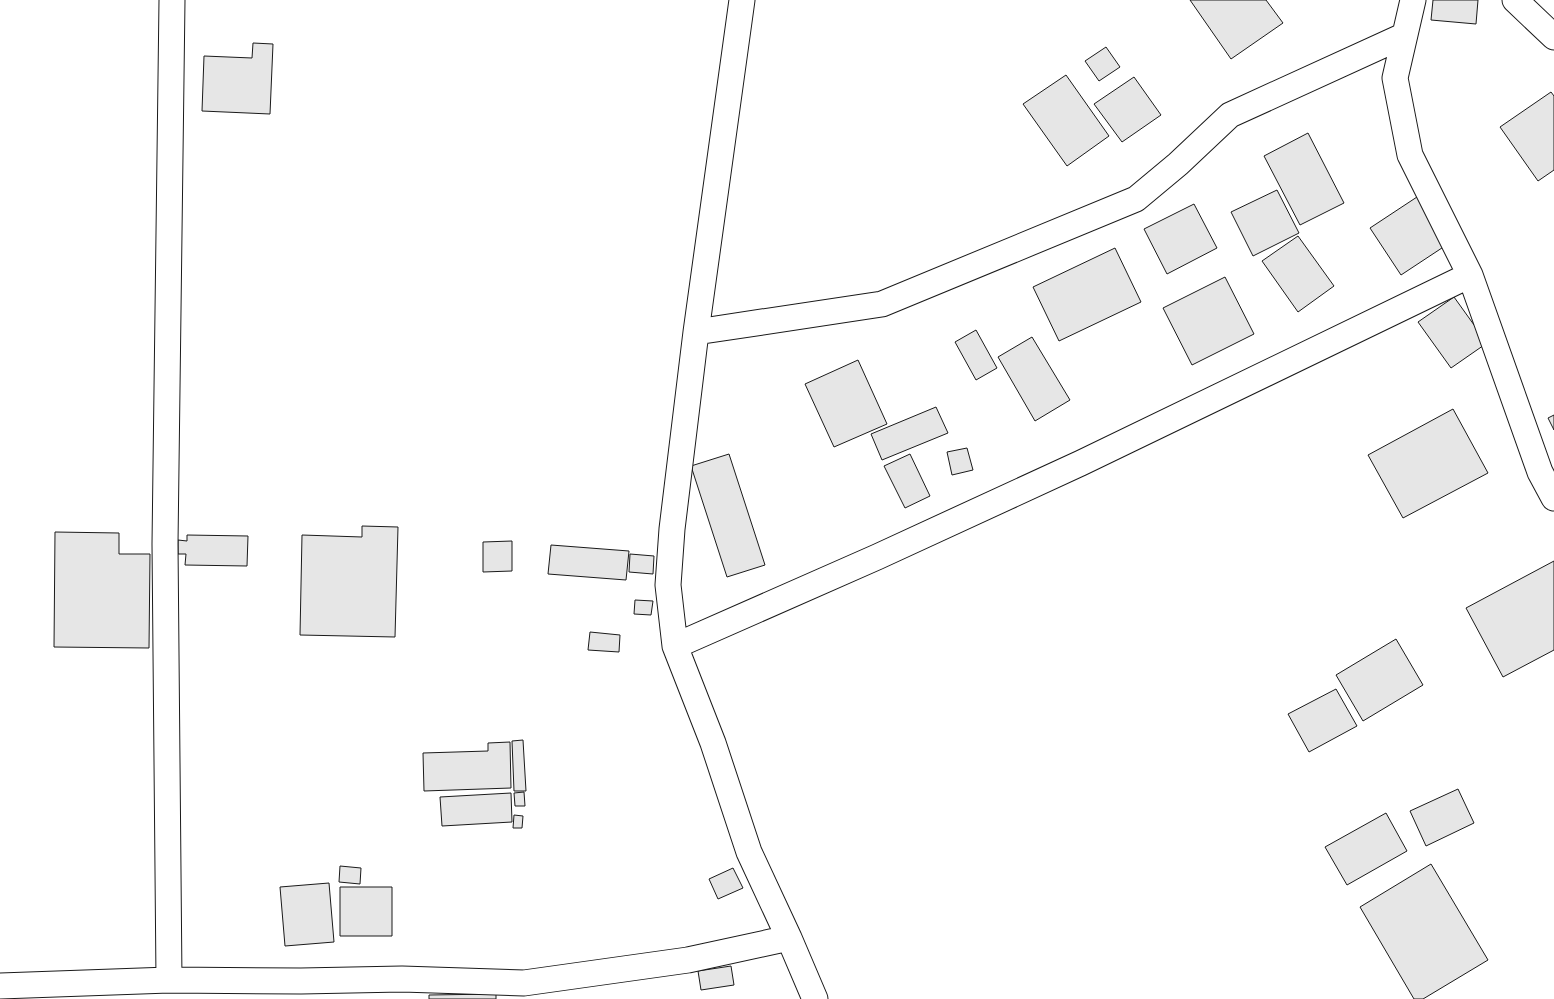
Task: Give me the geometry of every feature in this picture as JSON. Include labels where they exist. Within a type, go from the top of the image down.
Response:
[{"type":"street","points":[[169,980],[165,544],[172,0]]},
{"type":"street","points":[[742,0],[696,332],[672,529],[668,585],[675,646],[713,743],[749,852],[815,999]]},
{"type":"street","points":[[1413,0],[1403,36],[1395,78],[1410,155],[1470,275],[1540,472],[1554,498]]},
{"type":"street","points":[[1515,0],[1554,37]]},
{"type":"street","points":[[696,332],[882,304],[1136,199],[1178,164],[1230,115],[1403,36]]},
{"type":"street","points":[[675,646],[886,553],[1081,463],[1470,275]]},
{"type":"street","points":[[0,986],[169,980],[301,990],[401,989],[524,983],[688,960],[789,938]]},
{"type":"building","points":[[1190,0],[1266,0],[1283,23],[1231,59]]},
{"type":"building","points":[[1433,0],[1478,0],[1476,24],[1431,20]]},
{"type":"building","points":[[253,43],[273,44],[270,114],[202,111],[204,56],[252,58]]},
{"type":"building","points":[[1106,47],[1120,67],[1099,81],[1085,61]]},
{"type":"building","points":[[1066,75],[1109,136],[1067,166],[1023,104]]},
{"type":"building","points":[[1134,77],[1161,115],[1122,142],[1094,104]]},
{"type":"building","points":[[1551,92],[1554,96],[1554,170],[1538,181],[1500,127]]},
{"type":"building","points":[[1308,133],[1344,203],[1300,225],[1264,156]]},
{"type":"building","points":[[1277,190],[1299,233],[1253,256],[1231,212]]},
{"type":"building","points":[[1420,195],[1451,242],[1401,275],[1370,228]]},
{"type":"building","points":[[1194,204],[1217,248],[1167,274],[1144,229]]},
{"type":"building","points":[[1298,236],[1334,286],[1298,312],[1262,261]]},
{"type":"building","points":[[1115,248],[1141,302],[1059,341],[1033,287]]},
{"type":"building","points":[[1225,277],[1254,334],[1192,365],[1163,308]]},
{"type":"building","points":[[1454,297],[1487,343],[1451,368],[1418,322]]},
{"type":"building","points":[[976,330],[997,368],[976,380],[955,342]]},
{"type":"building","points":[[1032,337],[1070,400],[1035,421],[998,357]]},
{"type":"building","points":[[858,360],[887,424],[834,447],[805,384]]},
{"type":"building","points":[[936,407],[948,433],[882,460],[871,434]]},
{"type":"building","points":[[1453,409],[1488,473],[1403,518],[1368,455]]},
{"type":"building","points":[[1554,415],[1554,430],[1548,418]]},
{"type":"building","points":[[967,448],[973,470],[952,475],[947,452]]},
{"type":"building","points":[[729,454],[765,565],[727,577],[691,466]]},
{"type":"building","points":[[910,454],[930,496],[905,508],[884,466]]},
{"type":"building","points":[[362,526],[398,527],[395,637],[300,635],[302,535],[362,537]]},
{"type":"building","points":[[55,532],[119,533],[119,554],[150,554],[149,648],[54,647]]},
{"type":"building","points":[[187,535],[248,536],[247,566],[185,565],[186,554],[178,554],[178,540],[187,541]]},
{"type":"building","points":[[512,541],[512,571],[483,572],[483,542]]},
{"type":"building","points":[[551,545],[629,551],[626,580],[548,574]]},
{"type":"building","points":[[630,554],[654,556],[653,574],[629,572]]},
{"type":"building","points":[[1554,561],[1554,650],[1503,677],[1466,608]]},
{"type":"building","points":[[635,600],[653,601],[651,615],[634,614]]},
{"type":"building","points":[[590,632],[620,635],[619,652],[588,650]]},
{"type":"building","points":[[1396,639],[1423,685],[1363,721],[1336,675]]},
{"type":"building","points":[[1336,689],[1357,726],[1309,752],[1288,714]]},
{"type":"building","points":[[523,740],[526,791],[514,791],[512,741]]},
{"type":"building","points":[[510,742],[511,788],[424,791],[423,753],[488,751],[488,743]]},
{"type":"building","points":[[1458,789],[1474,823],[1426,846],[1410,811]]},
{"type":"building","points":[[524,792],[525,806],[515,806],[514,793]]},
{"type":"building","points":[[511,793],[512,822],[442,826],[440,797]]},
{"type":"building","points":[[1386,813],[1407,851],[1347,885],[1325,847]]},
{"type":"building","points":[[514,815],[523,816],[522,828],[513,828]]},
{"type":"building","points":[[1431,864],[1488,960],[1423,999],[1414,999],[1360,907]]},
{"type":"building","points":[[340,866],[361,868],[360,884],[339,882]]},
{"type":"building","points":[[733,868],[743,888],[718,899],[709,879]]},
{"type":"building","points":[[329,883],[334,942],[285,946],[280,887]]},
{"type":"building","points":[[340,887],[392,887],[392,936],[340,936]]},
{"type":"building","points":[[731,966],[734,985],[701,990],[698,971]]},
{"type":"building","points":[[496,994],[496,999],[429,999],[429,995]]}]
